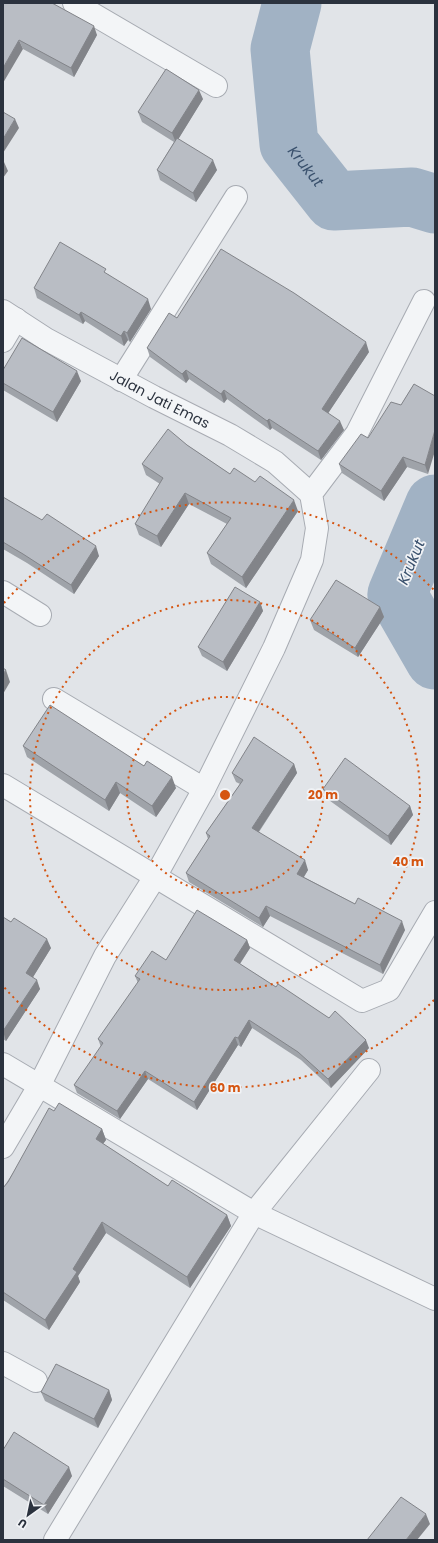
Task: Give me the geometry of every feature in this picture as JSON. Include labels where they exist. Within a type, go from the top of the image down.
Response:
[{"type":"street","points":[[74,3],[216,86]]},
{"type":"street","points":[[121,380],[236,197]]},
{"type":"street","points":[[3,1147],[39,1086],[105,956],[155,877],[204,789],[274,648],[312,560],[317,528],[311,494],[357,433],[424,301]]},
{"type":"street","points":[[3,341],[9,315]]},
{"type":"street","name":"Jalan Jati Emas","points":[[9,315],[46,339],[121,380],[230,435],[275,462],[311,494]]},
{"type":"street","points":[[3,592],[40,615]]},
{"type":"street","points":[[54,699],[204,789]]},
{"type":"street","points":[[3,785],[362,1001],[389,990],[435,912]]},
{"type":"street","points":[[3,1064],[254,1213],[435,1299]]},
{"type":"street","points":[[55,1540],[254,1213],[369,1070]]},
{"type":"street","points":[[3,1363],[36,1381]]},
{"type":"building","points":[[3,3],[52,3],[94,26],[71,68],[19,40],[3,68]]},
{"type":"building","points":[[166,69],[199,90],[172,133],[138,112]]},
{"type":"building","points":[[3,112],[15,119],[3,139]]},
{"type":"building","points":[[177,138],[213,160],[193,193],[157,170]]},
{"type":"building","points":[[60,242],[106,269],[104,272],[148,299],[127,333],[124,331],[121,336],[81,312],[79,315],[34,288]]},
{"type":"building","points":[[221,249],[294,293],[366,342],[322,409],[340,421],[318,451],[269,419],[267,421],[224,390],[221,394],[186,370],[182,374],[147,348],[169,313],[177,318]]},
{"type":"building","points":[[22,338],[77,371],[53,412],[3,383],[3,370]]},
{"type":"building","points":[[414,384],[435,396],[435,430],[425,465],[403,457],[381,491],[339,464],[361,434],[368,438],[391,402],[401,405]]},
{"type":"building","points":[[168,429],[187,445],[230,474],[234,468],[255,482],[260,476],[294,500],[242,577],[207,553],[231,518],[185,493],[157,536],[135,524],[163,478],[142,464]]},
{"type":"building","points":[[3,497],[42,520],[47,514],[96,546],[71,585],[3,542]]},
{"type":"building","points":[[336,580],[380,607],[355,648],[310,620]]},
{"type":"building","points":[[235,587],[260,602],[223,662],[198,647]]},
{"type":"building","points":[[50,705],[144,766],[147,761],[172,777],[152,806],[116,782],[105,800],[23,746]]},
{"type":"building","points":[[254,737],[294,764],[252,828],[305,860],[297,874],[355,904],[358,898],[402,921],[380,965],[266,906],[259,918],[186,873],[210,836],[206,833],[243,780],[232,773]]},
{"type":"building","points":[[345,758],[410,806],[388,836],[323,789]]},
{"type":"building","points":[[197,910],[247,940],[234,960],[276,987],[278,984],[329,1018],[335,1011],[366,1040],[328,1079],[298,1052],[249,1020],[238,1038],[235,1037],[194,1102],[145,1071],[117,1111],[74,1085],[103,1043],[98,1039],[140,979],[135,976],[152,951],[166,960]]},
{"type":"building","points":[[3,917],[11,922],[14,918],[47,939],[26,973],[37,980],[3,1031]]},
{"type":"building","points":[[59,1103],[102,1129],[96,1139],[168,1186],[172,1180],[227,1215],[187,1277],[102,1222],[73,1269],[77,1272],[45,1320],[3,1292],[3,1188],[8,1182],[49,1108],[54,1111]]},
{"type":"building","points":[[56,1364],[109,1390],[94,1419],[41,1392]]},
{"type":"building","points":[[14,1432],[69,1467],[44,1505],[3,1479],[3,1450]]},
{"type":"building","points":[[401,1497],[426,1514],[406,1540],[367,1540]]},
{"type":"waterway","name":"Krukut","points":[[292,3],[280,49],[289,144],[334,201],[412,197],[435,204]]},
{"type":"waterway","name":"Krukut","points":[[435,504],[397,594],[435,660]]}]
